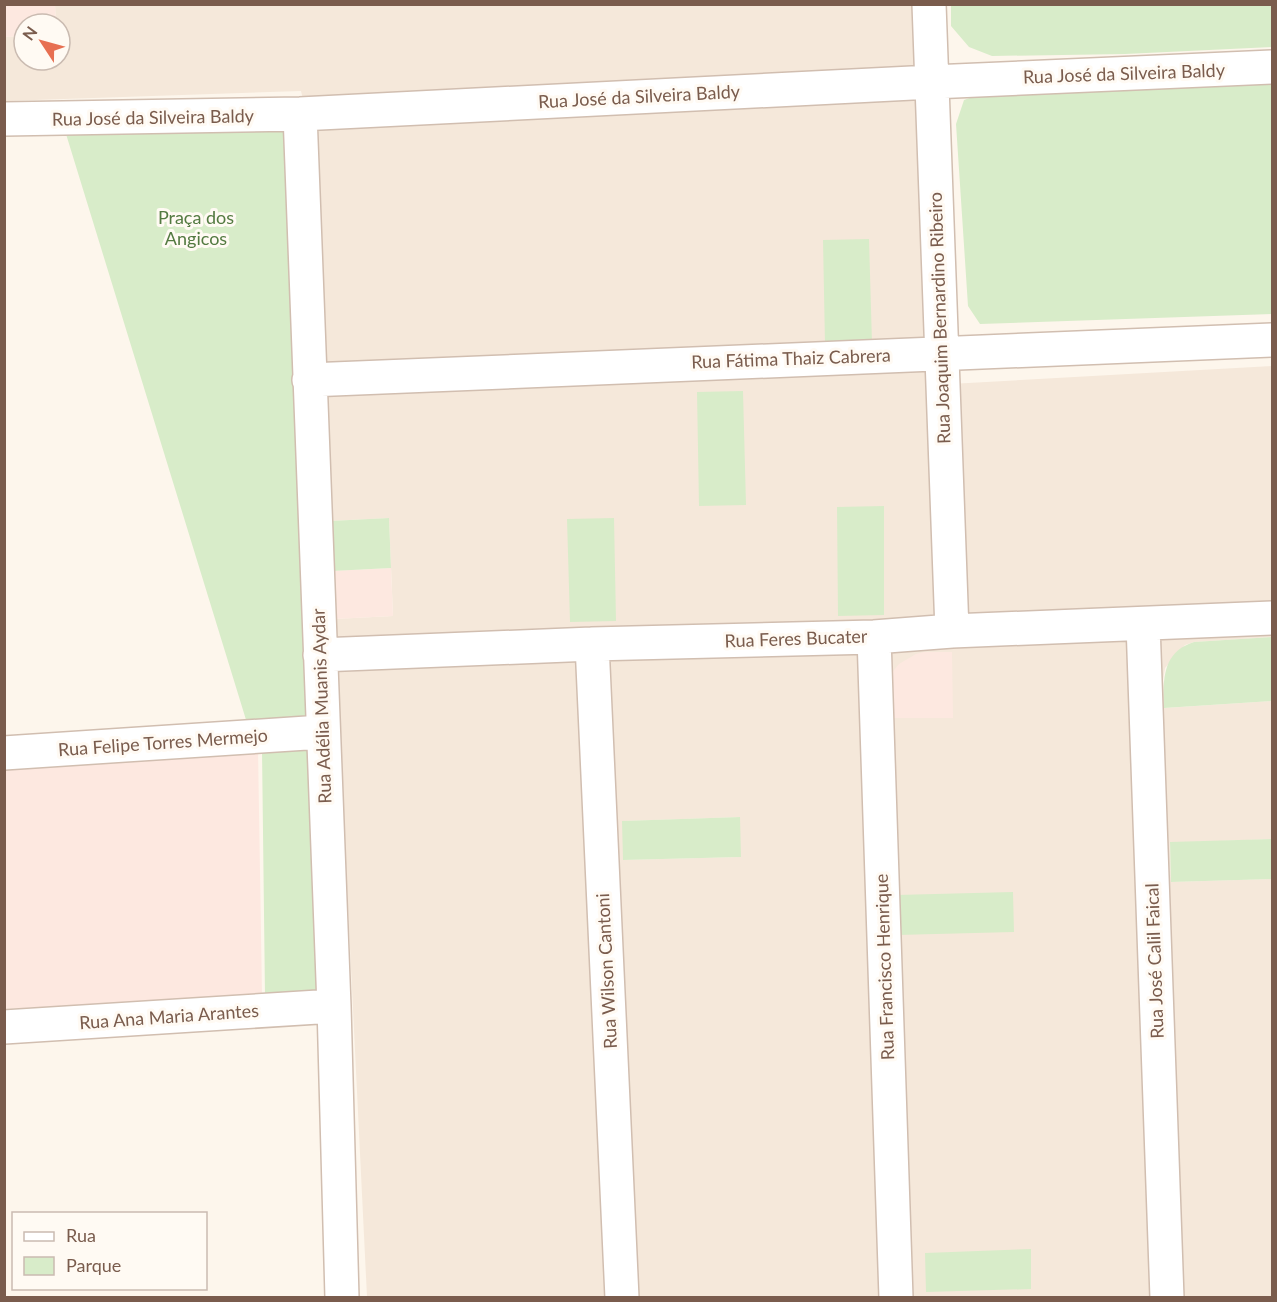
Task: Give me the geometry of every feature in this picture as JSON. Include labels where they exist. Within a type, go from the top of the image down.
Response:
[{"type":"street","name":"Rua Joaquim Bernardino Ribeiro","points":[[929,4],[952,631]]},
{"type":"street","name":"Rua José da Silveira Baldy","points":[[4,119],[300,114],[1272,67]]},
{"type":"street","name":"Rua Adélia Muanis Aydar","points":[[300,114],[334,1006],[342,1298]]},
{"type":"street","name":"Rua Fátima Thaiz Cabrera","points":[[309,380],[1272,340]]},
{"type":"street","name":"Rua Feres Bucater","points":[[320,655],[592,644],[874,637],[952,631],[1272,618]]},
{"type":"street","name":"Rua José Calil Faical","points":[[1143,624],[1167,1298]]},
{"type":"street","name":"Rua Francisco Henrique","points":[[874,637],[896,1298]]},
{"type":"street","name":"Rua Wilson Cantoni","points":[[592,644],[622,1298]]},
{"type":"street","name":"Rua Felipe Torres Mermejo","points":[[4,753],[322,732]]},
{"type":"street","name":"Rua Ana Maria Arantes","points":[[4,1027],[334,1006]]},
{"type":"shaded area","points":[[55,4],[915,5],[932,385],[1272,366],[1272,637],[1194,642],[1185,645],[1165,668],[1163,680],[1165,708],[1272,701],[1272,839],[1170,843],[1171,882],[1272,879],[1272,1297],[367,1297],[334,619],[393,616],[389,518],[330,521],[314,144],[301,91],[5,101],[4,37],[12,37],[12,72],[72,72],[72,12],[55,12]],"holes":[[[740,817],[740,857],[623,860],[623,821]]]},
{"type":"shaded area","points":[[4,5],[55,5],[55,12],[12,12],[12,37],[5,37]]},
{"type":"shaded area","points":[[391,568],[393,616],[334,619],[332,571]]},
{"type":"shaded area","points":[[924,652],[952,652],[953,718],[884,718],[890,675],[899,664]]},
{"type":"shaded area","points":[[258,749],[262,995],[5,1009],[5,768]]},
{"type":"green space","points":[[951,5],[1272,5],[1272,47],[1125,54],[992,56],[969,47],[951,26]]},
{"type":"green space","points":[[1272,80],[1272,314],[980,324],[968,306],[956,124],[964,100],[995,89]]},
{"type":"green space","name":"Praça dos Angicos","points":[[288,129],[312,715],[247,723],[66,134]]},
{"type":"green space","points":[[869,239],[872,343],[825,344],[823,240]]},
{"type":"green space","points":[[743,391],[746,505],[699,506],[697,392]]},
{"type":"green space","points":[[884,506],[884,615],[838,616],[837,507]]},
{"type":"green space","points":[[389,518],[391,568],[332,571],[330,521]]},
{"type":"green space","points":[[614,518],[616,621],[570,622],[567,519]]},
{"type":"green space","points":[[1272,637],[1272,701],[1164,708],[1167,668],[1170,660],[1183,647],[1194,642]]},
{"type":"green space","points":[[319,747],[329,990],[265,995],[262,750]]},
{"type":"green space","points":[[740,817],[741,857],[623,860],[622,821]]},
{"type":"green space","points":[[1272,839],[1272,879],[1171,882],[1170,842]]},
{"type":"green space","points":[[1013,892],[1014,932],[897,935],[896,895]]},
{"type":"green space","points":[[1031,1249],[1031,1289],[926,1292],[925,1253]]}]
